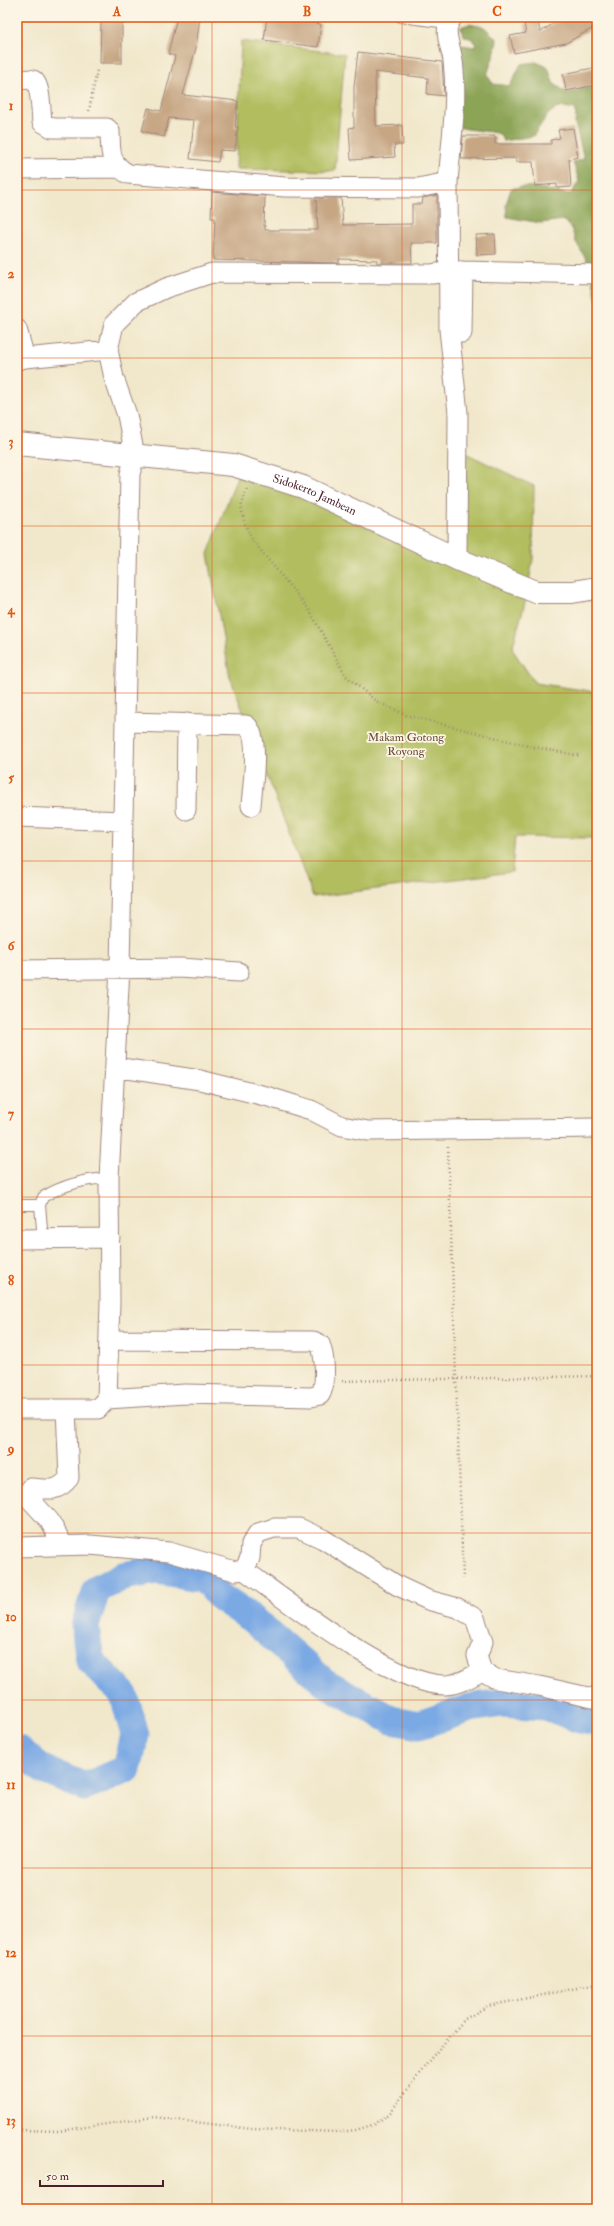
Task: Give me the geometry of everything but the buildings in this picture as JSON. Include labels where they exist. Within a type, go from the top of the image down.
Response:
[{"type":"street","points":[[450,20],[448,39],[453,60],[454,85],[448,182],[456,270],[456,331],[452,349],[458,413],[456,559]]},
{"type":"street","points":[[17,80],[32,80],[36,82],[42,122],[47,126],[52,128],[107,128],[110,131],[111,158],[118,168],[128,174],[285,186],[418,188],[448,182]]},
{"type":"street","points":[[17,169],[118,168]]},
{"type":"street","points":[[107,1399],[110,1340],[109,1178],[120,968],[130,474],[135,456],[127,415],[114,378],[108,350],[114,324],[136,302],[166,288],[212,273],[439,273],[456,270],[597,274]]},
{"type":"street","points":[[17,329],[21,359],[108,350]]},
{"type":"street","name":"Sidokerto Jambean","points":[[17,444],[233,465],[303,487],[456,559],[536,592],[572,592],[597,588]]},
{"type":"street","points":[[126,722],[246,725],[250,728],[254,749],[251,806]]},
{"type":"street","points":[[186,810],[187,723]]},
{"type":"street","points":[[17,817],[123,821]]},
{"type":"street","points":[[17,970],[180,968],[240,972]]},
{"type":"street","points":[[115,1067],[200,1080],[269,1097],[311,1110],[342,1126],[368,1130],[448,1131],[597,1128]]},
{"type":"street","points":[[17,1239],[43,1240],[110,1238]]},
{"type":"street","points":[[17,1409],[98,1408],[107,1399],[185,1394],[311,1397],[320,1395],[323,1389],[322,1351],[320,1344],[313,1341],[110,1340]]},
{"type":"street","points":[[63,1545],[49,1520],[26,1495],[31,1488],[52,1490],[63,1485],[68,1478],[66,1409]]},
{"type":"street","points":[[244,1570],[250,1558],[251,1544],[258,1533],[274,1528],[299,1528],[323,1539],[398,1586],[428,1600],[458,1608],[475,1618],[483,1642],[477,1656],[482,1671],[496,1679],[539,1686],[597,1699]]},
{"type":"street","points":[[17,1547],[63,1545],[119,1547],[169,1552],[234,1571],[244,1570],[338,1637],[418,1681],[446,1685],[461,1682],[482,1671]]},
{"type":"lane","points":[[401,17],[450,20]]},
{"type":"lane","points":[[43,1240],[40,1205],[43,1196],[69,1184],[109,1178]]},
{"type":"lane","points":[[17,1205],[40,1205]]},
{"type":"path","points":[[86,128],[97,70]]},
{"type":"path","points":[[254,472],[241,507],[245,524],[252,540],[308,608],[346,676],[376,701],[406,715],[529,746],[581,756]]},
{"type":"path","points":[[448,1131],[463,1579]]},
{"type":"path","points":[[323,1381],[597,1376]]},
{"type":"path","points":[[17,2130],[59,2131],[154,2117],[252,2129],[339,2132],[356,2130],[375,2124],[389,2114],[432,2056],[465,2019],[488,2006],[597,1984]]},
{"type":"green space","points":[[469,24],[484,27],[497,39],[487,75],[493,84],[510,86],[521,64],[536,62],[548,67],[553,83],[567,93],[597,86],[597,301],[590,266],[576,242],[571,227],[563,220],[541,223],[507,217],[506,204],[511,189],[520,187],[534,187],[571,194],[579,181],[573,162],[584,159],[575,123],[576,115],[574,109],[566,107],[554,110],[545,118],[533,136],[503,141],[500,134],[458,127],[459,53],[462,45],[474,47],[476,45],[472,39],[463,35],[461,27]]},
{"type":"green space","points":[[241,41],[345,54],[335,171],[236,169]]},
{"type":"green space","name":"Makam Gotong Royong","points":[[455,448],[534,486],[533,559],[526,599],[512,649],[535,683],[597,692],[597,838],[515,837],[512,872],[313,897],[230,677],[208,554],[238,474],[295,493],[446,564]]},
{"type":"waterway","points":[[17,1749],[44,1770],[85,1787],[127,1769],[135,1735],[124,1695],[90,1660],[85,1626],[96,1590],[123,1576],[157,1570],[204,1578],[220,1597],[251,1618],[324,1682],[392,1720],[419,1725],[470,1708],[501,1703],[546,1706],[580,1719],[597,1722]]}]
